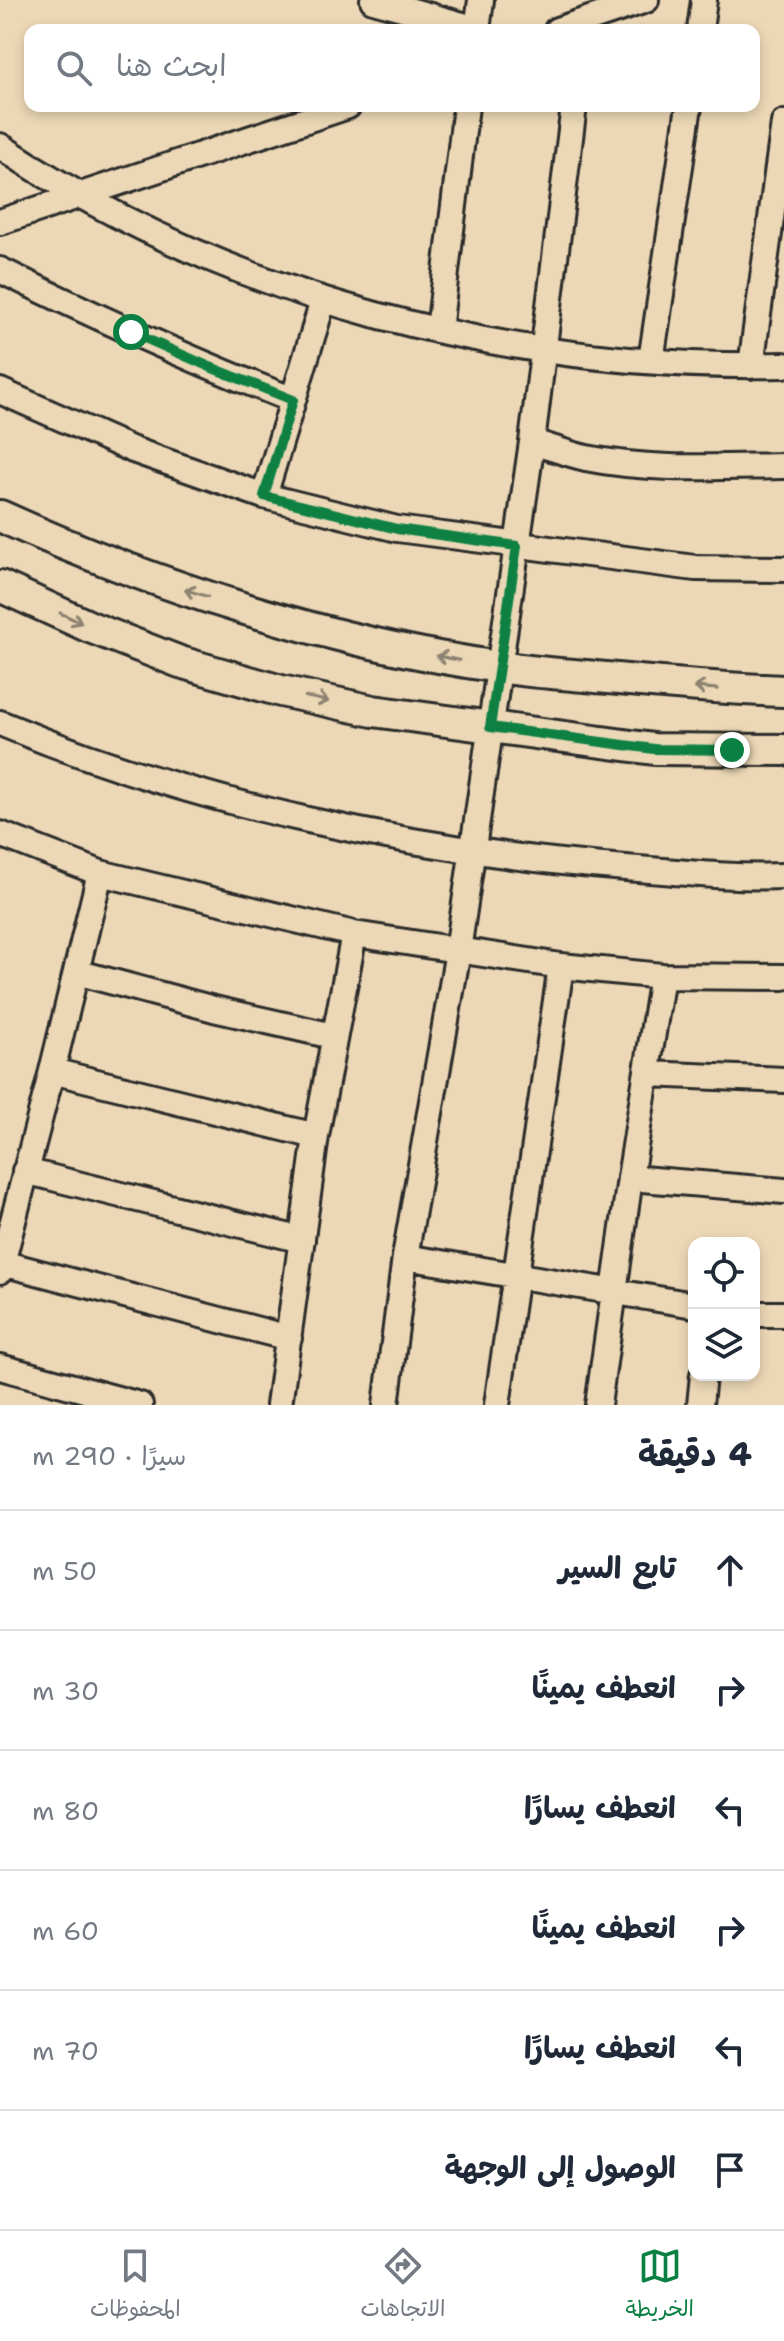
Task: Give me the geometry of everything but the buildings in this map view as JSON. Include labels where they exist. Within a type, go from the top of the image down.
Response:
[{"type":"street","points":[[373,0],[456,24]]},
{"type":"street","points":[[478,24],[481,0]]},
{"type":"street","points":[[586,16],[646,0]]},
{"type":"street","points":[[701,24],[704,0]]},
{"type":"street","points":[[0,222],[330,112]]},
{"type":"street","points":[[439,330],[465,112]]},
{"type":"street","points":[[386,1405],[405,1257],[458,951],[517,546],[573,112]]},
{"type":"street","points":[[651,361],[688,112]]},
{"type":"street","points":[[751,366],[784,123]]},
{"type":"street","points":[[0,146],[79,195],[157,235],[233,269],[323,301],[439,330],[542,349],[651,361],[784,365]]},
{"type":"street","points":[[0,270],[210,367],[293,400]]},
{"type":"street","points":[[264,496],[323,301]]},
{"type":"street","points":[[0,391],[133,450],[264,496],[397,529],[695,568],[784,569]]},
{"type":"street","points":[[532,442],[584,457],[629,464],[690,468],[784,466]]},
{"type":"street","points":[[0,516],[64,545],[165,583],[375,644],[499,667],[717,689],[784,691]]},
{"type":"street","points":[[0,586],[90,627],[180,662],[281,691],[373,711],[654,749],[784,750]]},
{"type":"street","points":[[0,723],[213,796],[472,852],[706,874],[784,876]]},
{"type":"street","points":[[1,837],[100,873],[354,934],[561,966],[662,976],[784,977]]},
{"type":"street","points":[[100,873],[1,1267],[289,1338]]},
{"type":"street","points":[[279,1405],[316,1136],[354,934]]},
{"type":"street","points":[[497,1405],[561,966]]},
{"type":"street","points":[[76,972],[214,1009],[333,1036]]},
{"type":"street","points":[[598,1405],[662,976]]},
{"type":"street","points":[[52,1071],[316,1136]]},
{"type":"street","points":[[648,1074],[784,1080]]},
{"type":"street","points":[[25,1171],[302,1240]]},
{"type":"street","points":[[630,1178],[784,1191]]},
{"type":"street","points":[[405,1257],[688,1304]]},
{"type":"street","points":[[760,1314],[784,1314]]},
{"type":"street","points":[[0,1367],[140,1405]]},
{"type":"street","points":[[700,1405],[702,1381]]},
{"type":"route","points":[[131,332],[293,400],[264,496],[397,529],[517,546],[490,727],[654,749],[732,750]]}]
